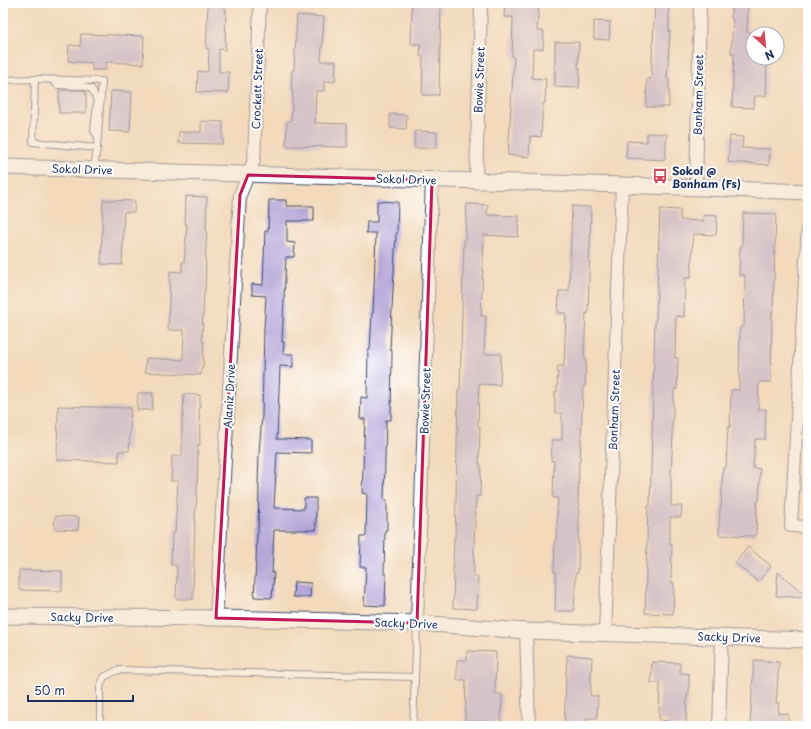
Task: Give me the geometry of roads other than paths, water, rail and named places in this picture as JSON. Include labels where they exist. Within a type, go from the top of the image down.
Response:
[{"type":"street","name":"Crockett Street","points":[[248,175],[254,160],[260,3]]},
{"type":"street","name":"Bowie Street","points":[[476,181],[481,3]]},
{"type":"street","name":"Bonham Street","points":[[696,188],[700,3]]},
{"type":"street","name":"Sokol Drive","points":[[3,167],[622,185],[808,192]]},
{"type":"street","name":"Alaniz Drive","points":[[216,618],[240,195],[248,175]]},
{"type":"street","name":"Bowie Street","points":[[417,623],[432,180]]},
{"type":"street","name":"Bonham Street","points":[[605,634],[622,185]]},
{"type":"street","points":[[808,225],[791,526],[808,527]]},
{"type":"street","name":"Sacky Drive","points":[[3,616],[216,618],[417,623],[526,631],[808,640]]},
{"type":"street","points":[[526,631],[529,726]]},
{"type":"street","points":[[719,726],[722,637]]},
{"type":"lane","points":[[35,79],[33,142],[97,148]]},
{"type":"lane","points":[[3,80],[35,79],[102,81],[94,169]]},
{"type":"lane","points":[[52,80],[58,85],[82,86],[92,89],[97,101],[94,131],[98,136]]},
{"type":"lane","points":[[413,726],[417,623]]},
{"type":"lane","points":[[100,726],[100,687],[104,677],[118,670],[415,677]]},
{"type":"place","name":"Sokol @ Bonham (Fs)","points":[[660,176]]}]
